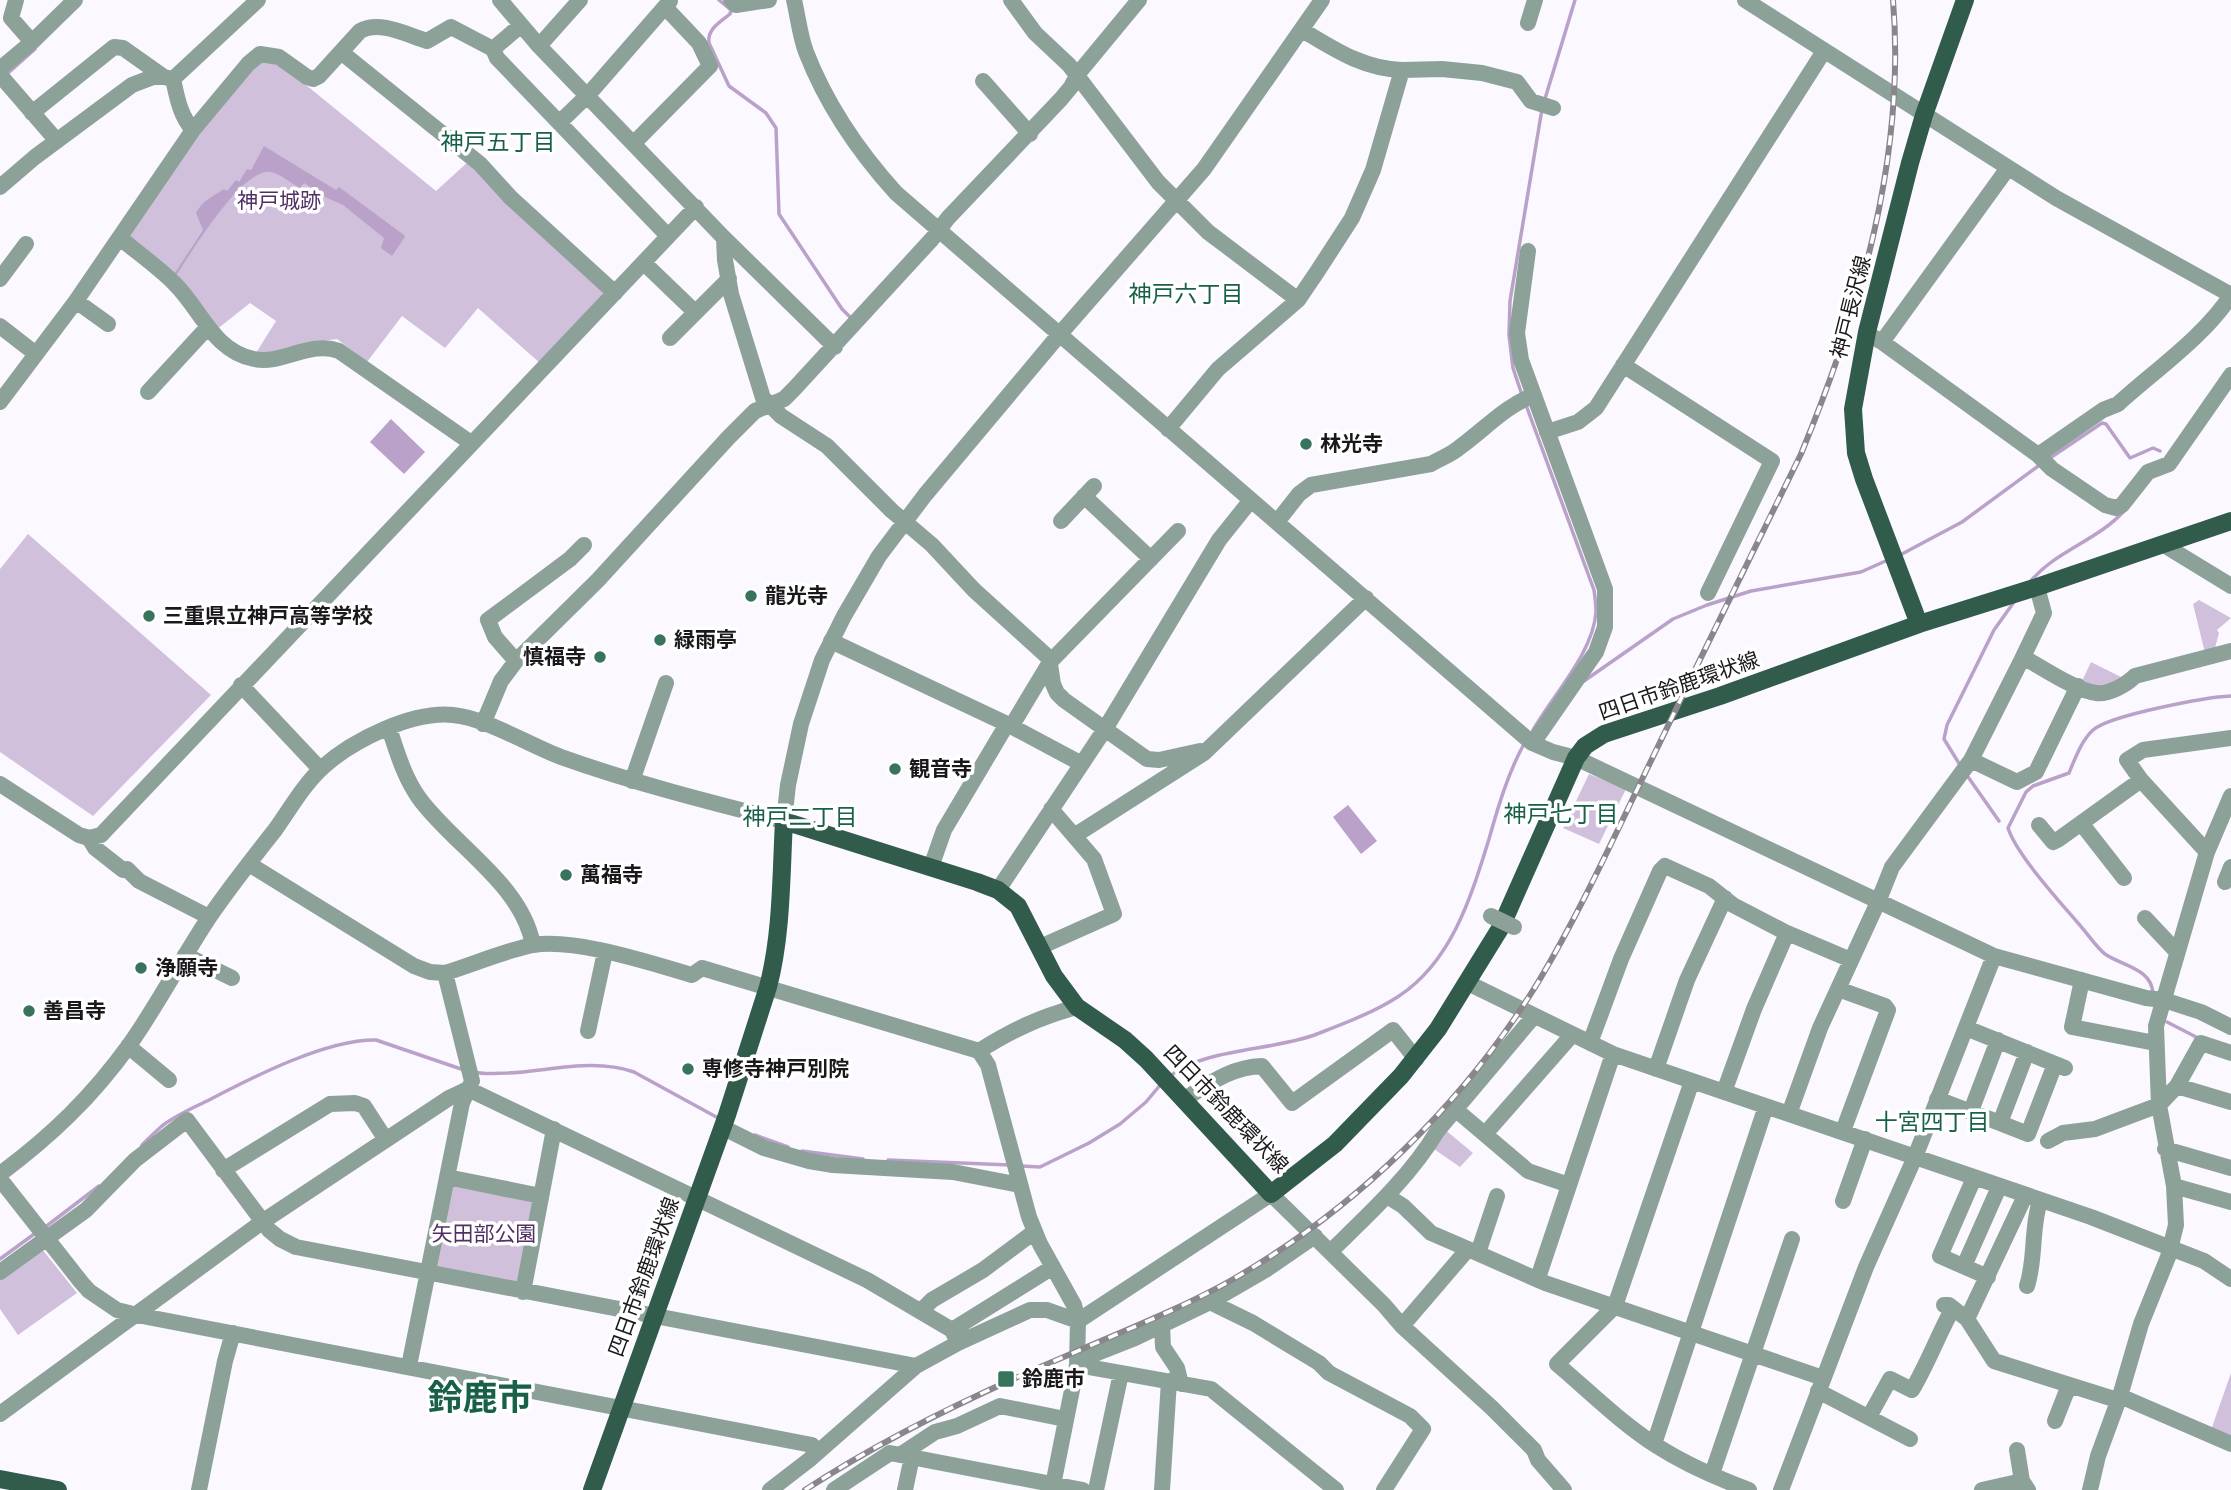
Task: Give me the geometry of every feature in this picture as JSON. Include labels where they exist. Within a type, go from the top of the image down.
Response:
[{"type":"main road","name":"神戸長沢線","points":[[1919,624],[1856,453],[1853,409],[1857,379],[1875,337],[1924,115],[1965,0]]},
{"type":"main road","name":"四日市鈴鹿環状線","points":[[592,1490],[724,1123],[768,986],[773,967],[784,821],[998,890],[1018,906],[1054,976],[1077,1007],[1125,1040],[1146,1059],[1271,1194],[1335,1144],[1416,1059],[1468,984],[1501,927],[1576,758],[1585,746],[1604,734],[1731,692],[1919,624],[2229,526]]},
{"type":"main road","points":[[0,1479],[58,1490]]},
{"type":"street","points":[[16,0],[11,18],[32,42]]},
{"type":"street","points":[[57,141],[1,75],[75,0]]},
{"type":"street","points":[[0,187],[132,85],[153,77],[169,78],[258,0]]},
{"type":"street","points":[[500,0],[520,26],[724,238],[835,347]]},
{"type":"street","points":[[539,46],[580,0]]},
{"type":"street","points":[[730,0],[736,5],[769,0]]},
{"type":"street","points":[[794,0],[806,50],[829,102],[873,167],[896,192],[1533,743],[1576,758],[1994,956],[2146,998],[2164,1000],[2201,1012],[2231,1027]]},
{"type":"street","points":[[1011,0],[1035,33],[1069,65],[1158,182],[1208,232],[1298,300]]},
{"type":"street","points":[[483,724],[501,681],[516,661],[598,580],[727,438],[755,411],[784,399],[835,347],[948,219],[1071,88],[1077,75],[1139,0]]},
{"type":"street","points":[[817,1451],[812,1446],[117,1310],[89,1291],[0,1177],[71,1115],[128,1046],[159,1001],[209,917],[320,769],[345,750],[389,728],[424,717],[454,715],[632,781],[784,821],[791,765],[801,724],[831,640],[879,556],[1059,335],[1204,169],[1322,0]]},
{"type":"street","points":[[1528,23],[1535,0]]},
{"type":"street","points":[[1745,0],[2008,169],[2079,212],[2231,295],[2206,326],[2118,404],[2103,410],[2043,460]]},
{"type":"street","points":[[559,123],[588,95],[668,4],[699,43],[710,66],[634,143]]},
{"type":"street","points":[[493,49],[520,26]]},
{"type":"street","points":[[0,402],[76,301],[193,130],[248,64],[260,54],[279,57],[313,79],[367,28],[377,27],[427,41],[451,27],[493,49],[497,58],[668,236]]},
{"type":"street","points":[[1302,30],[1349,58],[1385,69],[1442,69],[1482,73],[1517,82],[1531,101],[1553,108]]},
{"type":"street","points":[[32,113],[114,47],[123,48],[169,78],[193,130]]},
{"type":"street","points":[[1547,432],[1578,422],[1596,408],[1824,51]]},
{"type":"street","points":[[341,52],[480,164],[512,198],[615,293]]},
{"type":"street","points":[[1168,429],[1218,369],[1298,300],[1352,218],[1373,170],[1402,70]]},
{"type":"street","points":[[983,81],[1030,134]]},
{"type":"street","points":[[2008,169],[1875,337],[2110,508],[2122,505],[2148,472],[2169,464],[2231,375]]},
{"type":"street","points":[[0,784],[79,835],[89,838],[101,835],[696,207]]},
{"type":"street","points":[[120,238],[174,282],[197,309],[207,328],[231,349],[254,359],[265,360],[329,347],[471,443]]},
{"type":"street","points":[[724,238],[729,279],[763,398],[781,416],[827,446],[932,545],[974,590],[1049,658],[1057,693],[1147,759],[1159,760],[1200,751],[1205,753]]},
{"type":"street","points":[[0,279],[26,244]]},
{"type":"street","points":[[1528,251],[1517,333],[1527,398],[1547,432],[1605,589],[1605,627],[1596,652],[1533,743]]},
{"type":"street","points":[[643,263],[695,312]]},
{"type":"street","points":[[670,338],[729,279]]},
{"type":"street","points":[[76,301],[108,324]]},
{"type":"street","points":[[0,326],[36,354]]},
{"type":"street","points":[[149,392],[207,328]]},
{"type":"street","points":[[1623,365],[1772,461],[1708,593]]},
{"type":"street","points":[[1277,522],[1299,494],[1311,485],[1431,464],[1446,458],[1527,398]]},
{"type":"street","points":[[1060,522],[1089,491],[1150,559]]},
{"type":"street","points":[[998,890],[1105,729],[1219,540],[1251,500]]},
{"type":"street","points":[[931,867],[944,830],[1050,662],[1178,531]]},
{"type":"street","points":[[516,661],[495,637],[488,620],[570,559],[584,545]]},
{"type":"street","points":[[2164,545],[2231,586]]},
{"type":"street","points":[[1789,1114],[1820,1028],[1892,867],[1966,768],[2044,614],[2037,587]]},
{"type":"street","points":[[1074,836],[1205,753],[1366,598]]},
{"type":"street","points":[[831,640],[1009,725],[1082,764]]},
{"type":"street","points":[[2023,657],[2099,694],[2127,684],[2135,676],[2231,651]]},
{"type":"street","points":[[632,781],[666,683]]},
{"type":"street","points":[[242,685],[320,769]]},
{"type":"street","points":[[1966,768],[2017,782],[2036,772],[2078,686]]},
{"type":"street","points":[[389,728],[405,775],[418,797],[491,873],[523,916],[533,945]]},
{"type":"street","points":[[2207,852],[2141,780],[2127,760],[2143,750],[2231,738]]},
{"type":"street","points":[[2039,825],[2053,842],[2141,780]]},
{"type":"street","points":[[2090,1490],[2098,1456],[2141,1324],[2171,1247],[2176,1225],[2174,1185],[2165,1149],[2159,1105],[2156,1026],[2207,852],[2231,796]]},
{"type":"street","points":[[1040,947],[1114,914],[1094,859],[1051,809]]},
{"type":"street","points":[[2081,823],[2124,878]]},
{"type":"street","points":[[89,838],[95,848],[123,870],[127,869],[139,881],[209,917]]},
{"type":"street","points":[[249,864],[414,966],[430,972],[445,973],[533,945],[556,944],[605,952],[692,975],[702,968],[979,1051],[988,1065],[1034,1232],[1074,1305],[1078,1321],[1077,1361],[1052,1487]]},
{"type":"street","points":[[1590,1043],[1621,960],[1660,871],[1665,866],[1709,886],[1787,933],[1851,960]]},
{"type":"street","points":[[1656,1069],[1687,980],[1725,898]]},
{"type":"street","points":[[1491,916],[1514,927]]},
{"type":"street","points":[[2145,918],[2177,952]]},
{"type":"street","points":[[1724,1092],[1754,1009],[1787,933]]},
{"type":"street","points":[[588,1031],[605,952]]},
{"type":"street","points":[[185,955],[232,978]]},
{"type":"street","points":[[1781,1490],[1866,1267],[1915,1157],[1994,956]]},
{"type":"street","points":[[410,1366],[461,1103],[469,1077],[445,973]]},
{"type":"street","points":[[2082,981],[2072,1027],[2155,1044]]},
{"type":"street","points":[[1468,984],[1613,1054],[1843,1131],[2171,1247],[2204,1261],[2231,1279]]},
{"type":"street","points":[[1838,989],[1885,1006],[1888,1010],[1843,1131]]},
{"type":"street","points":[[979,1051],[1004,1034],[1028,1023],[1077,1007]]},
{"type":"street","points":[[1330,1252],[1387,1196],[1455,1109],[1534,1016]]},
{"type":"street","points":[[1937,1099],[2028,1135],[2060,1066],[1966,1028]]},
{"type":"street","points":[[1180,1097],[1226,1073],[1249,1066],[1262,1066],[1292,1103],[1393,1031],[1416,1059]]},
{"type":"street","points":[[1485,1135],[1572,1035]]},
{"type":"street","points":[[1971,1111],[1998,1040]]},
{"type":"street","points":[[2048,1141],[2063,1133],[2095,1129],[2159,1105],[2177,1086],[2201,1043],[2231,1053]]},
{"type":"street","points":[[128,1046],[169,1080]]},
{"type":"street","points":[[2000,1123],[2027,1052]]},
{"type":"street","points":[[1538,1278],[1613,1054]]},
{"type":"street","points":[[469,1077],[554,1129],[867,1280],[921,1311],[955,1336]]},
{"type":"street","points":[[0,1414],[262,1222],[449,1098],[469,1077]]},
{"type":"street","points":[[1692,1081],[1615,1306],[1558,1364],[1624,1422],[1654,1444],[1749,1490]]},
{"type":"street","points":[[2177,1086],[2231,1102]]},
{"type":"street","points":[[223,1170],[330,1104],[355,1102],[364,1106],[386,1140]]},
{"type":"street","points":[[1654,1444],[1766,1106]]},
{"type":"street","points":[[1455,1109],[1528,1171],[1569,1185]]},
{"type":"street","points":[[0,1272],[42,1233],[86,1210],[144,1152],[187,1120],[262,1222],[280,1239],[296,1247],[916,1366]]},
{"type":"street","points":[[724,1123],[764,1148],[809,1161],[833,1165],[953,1172],[1019,1181]]},
{"type":"street","points":[[523,1292],[554,1129]]},
{"type":"street","points":[[1843,1201],[1865,1139]]},
{"type":"street","points":[[2165,1149],[2231,1168]]},
{"type":"street","points":[[447,1177],[541,1196]]},
{"type":"street","points":[[1974,1178],[1940,1256],[1988,1277]]},
{"type":"street","points":[[2174,1185],[2231,1202]]},
{"type":"street","points":[[1964,1266],[1999,1187]]},
{"type":"street","points":[[1078,1321],[1271,1194],[1402,1326],[1534,1450],[1557,1487]]},
{"type":"street","points":[[1387,1196],[1403,1206],[1431,1233],[1545,1283],[1754,1354],[1820,1385],[1869,1418],[1910,1439]]},
{"type":"street","points":[[1402,1326],[1473,1251],[1497,1196]]},
{"type":"street","points":[[1967,1320],[2033,1198]]},
{"type":"street","points":[[2027,1286],[2032,1272],[2036,1214],[2033,1198]]},
{"type":"street","points":[[921,1311],[932,1300],[983,1269],[1034,1232]]},
{"type":"street","points":[[1077,1361],[1162,1325],[1243,1284],[1315,1236]]},
{"type":"street","points":[[1712,1474],[1792,1239]]},
{"type":"street","points":[[770,1490],[809,1460],[916,1366],[1053,1267]]},
{"type":"street","points":[[1210,1301],[1319,1363],[1329,1373],[1419,1423],[1423,1429],[1386,1489]]},
{"type":"street","points":[[1869,1418],[1890,1379],[1912,1390],[1924,1371],[1948,1306],[1967,1320],[1994,1361],[2119,1398],[2231,1444]]},
{"type":"street","points":[[955,1336],[1030,1310],[1047,1310],[1078,1321]]},
{"type":"street","points":[[1162,1325],[1163,1347],[1177,1368],[1162,1490]]},
{"type":"street","points":[[199,1490],[233,1333]]},
{"type":"street","points":[[1077,1361],[1121,1373],[1211,1389],[1336,1490]]},
{"type":"street","points":[[1096,1490],[1121,1373]]},
{"type":"street","points":[[2055,1421],[2066,1393],[2072,1386]]},
{"type":"street","points":[[905,1490],[909,1452],[935,1432],[957,1426],[1000,1406],[1065,1419]]},
{"type":"street","points":[[1982,1490],[2025,1486],[2017,1450]]},
{"type":"street","points":[[834,1490],[890,1453],[909,1452],[1052,1487],[1083,1490]]},
{"type":"green space","name":"神戸城跡","points":[[273,58],[436,191],[470,160],[604,287],[606,296],[541,364],[478,308],[445,348],[402,316],[367,362],[337,339],[308,343],[268,354],[256,353],[276,321],[250,303],[216,330],[127,233],[196,133],[250,66]]},
{"type":"green space","points":[[28,534],[211,695],[93,816],[0,752],[0,569]]},
{"type":"green space","points":[[2199,600],[2231,618],[2217,630],[2219,633],[2215,648],[2205,653],[2193,604]]},
{"type":"green space","points":[[2091,662],[2125,679],[2102,688],[2082,681]]},
{"type":"green space","points":[[1589,774],[1626,789],[1599,844],[1563,828]]},
{"type":"green space","points":[[1443,1128],[1473,1153],[1460,1167],[1431,1147]]},
{"type":"green space","name":"矢田部公園","points":[[455,1182],[532,1198],[534,1203],[519,1282],[438,1270],[434,1265],[450,1186]]},
{"type":"green space","points":[[42,1249],[77,1293],[18,1335],[0,1309],[0,1277]]},
{"type":"green space","points":[[2231,1373],[2231,1438],[2211,1430]]},
{"type":"shaded area","points":[[264,146],[336,190],[339,187],[404,235],[392,256],[381,248],[384,238],[343,205],[304,183],[300,188],[271,172],[259,174],[232,197],[175,277],[173,276],[203,230],[196,213],[208,199],[224,189],[227,191],[236,180],[239,182],[247,169],[251,170]]},
{"type":"shaded area","points":[[391,419],[425,452],[404,474],[370,442]]},
{"type":"shaded area","points":[[1348,805],[1377,841],[1361,854],[1333,817]]},
{"type":"waterway","points":[[719,0],[731,10],[712,30],[709,43],[729,86],[766,113],[776,128],[779,214],[842,309],[851,318]]},
{"type":"waterway","points":[[1544,102],[1575,0]]},
{"type":"waterway","points":[[7,74],[35,49]]},
{"type":"waterway","points":[[1522,395],[1513,368],[1509,335],[1510,301],[1542,109]]},
{"type":"waterway","points":[[1526,405],[1594,590],[1596,609],[1593,628],[1580,659],[1532,732]]},
{"type":"waterway","points":[[2050,458],[2102,423],[2106,424],[2130,458],[2153,448],[2160,451]]},
{"type":"waterway","points":[[1900,555],[1962,522],[2041,464]]},
{"type":"waterway","points":[[2030,582],[2051,562],[2101,530],[2124,511]]},
{"type":"waterway","points":[[1584,681],[1673,619],[1707,605],[1751,591],[1861,572],[1890,559]]},
{"type":"waterway","points":[[1960,765],[1944,739],[1947,725],[1994,630],[2014,602]]},
{"type":"waterway","points":[[2153,993],[2147,978],[2141,973],[2105,954],[2096,946],[2030,866],[2008,828],[2026,792],[2033,786],[2069,773],[2089,734],[2103,724],[2181,703],[2231,696]]},
{"type":"waterway","points":[[1170,1076],[1202,1060],[1300,1040],[1317,1034],[1380,1007],[1417,982],[1446,946],[1467,905],[1508,778],[1524,744]]},
{"type":"waterway","points":[[1966,774],[1999,821]]},
{"type":"waterway","points":[[2167,1022],[2200,1039]]},
{"type":"waterway","points":[[142,1145],[173,1118],[268,1071],[335,1046],[376,1040],[464,1070]]},
{"type":"waterway","points":[[475,1072],[508,1073],[571,1066],[619,1068],[634,1072],[720,1119]]},
{"type":"waterway","points":[[1021,1166],[1040,1167],[1089,1143],[1120,1124],[1146,1102],[1161,1084]]},
{"type":"waterway","points":[[755,1135],[788,1147]]},
{"type":"waterway","points":[[802,1151],[863,1159]]},
{"type":"waterway","points":[[888,1160],[1010,1165]]},
{"type":"waterway","points":[[44,1228],[99,1186]]},
{"type":"waterway","points":[[0,1259],[37,1232]]},
{"type":"railway","points":[[805,1490],[932,1417],[1190,1302],[1276,1252],[1321,1221],[1404,1150],[1478,1068],[1510,1025],[1555,953],[1597,873],[1801,454],[1822,400],[1859,289],[1885,175],[1895,59],[1893,0]]},
{"type":"place","name":"林光寺","points":[[1306,444]]},
{"type":"place","name":"龍光寺","points":[[751,596]]},
{"type":"place","name":"三重県立神戸高等学校","points":[[149,616]]},
{"type":"place","name":"緑雨亭","points":[[660,640]]},
{"type":"place","name":"慎福寺","points":[[600,657]]},
{"type":"place","name":"観音寺","points":[[895,769]]},
{"type":"place","name":"萬福寺","points":[[566,875]]},
{"type":"place","name":"浄願寺","points":[[141,968]]},
{"type":"place","name":"善昌寺","points":[[29,1011]]},
{"type":"place","name":"専修寺神戸別院","points":[[688,1069]]},
{"type":"place","name":"鈴鹿市","points":[[1006,1379]]},
{"type":"district","name":"神戸五丁目","points":[[498,142]]},
{"type":"district","name":"神戸六丁目","points":[[1186,294]]},
{"type":"district","name":"神戸七丁目","points":[[1561,814]]},
{"type":"district","name":"神戸二丁目","points":[[800,817]]},
{"type":"district","name":"十宮四丁目","points":[[1932,1122]]},
{"type":"district","name":"鈴鹿市","points":[[480,1398]]}]
